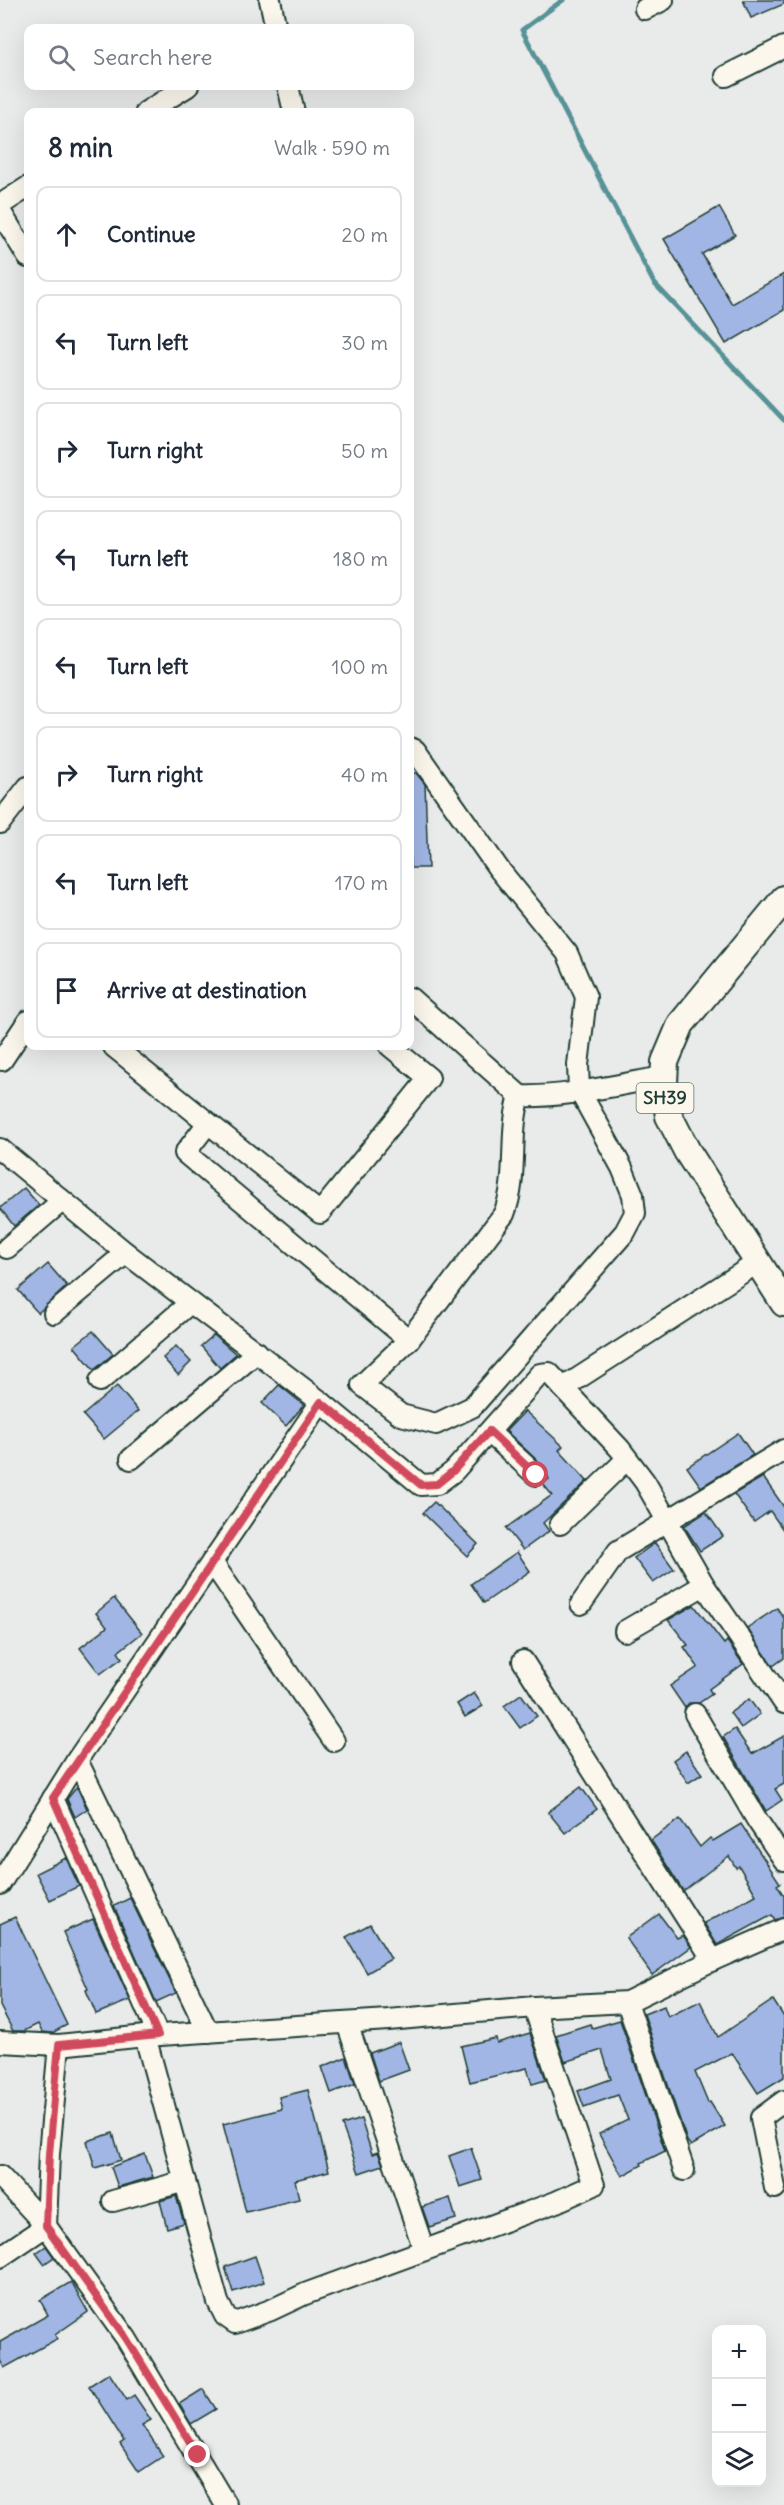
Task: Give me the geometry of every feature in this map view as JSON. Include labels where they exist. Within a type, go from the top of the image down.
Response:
[{"type":"main road","name":"SH39","points":[[784,900],[681,1023],[665,1062],[664,1077],[665,1100],[669,1116],[687,1151],[784,1303]]},
{"type":"street","points":[[270,0],[275,24]]},
{"type":"street","points":[[645,9],[663,0]]},
{"type":"street","points":[[726,76],[784,47]]},
{"type":"street","points":[[152,108],[182,90]]},
{"type":"street","points":[[289,90],[293,108]]},
{"type":"street","points":[[0,205],[24,190]]},
{"type":"street","points":[[0,211],[24,250]]},
{"type":"street","points":[[414,750],[498,868],[567,953],[586,998],[578,1065],[579,1090],[622,1168],[633,1195],[635,1213],[625,1232],[472,1407],[436,1424],[401,1415],[362,1385],[409,1340],[504,1214],[511,1196],[515,1111],[520,1096]]},
{"type":"street","points":[[0,823],[24,792]]},
{"type":"street","points":[[414,1002],[520,1096],[537,1097],[664,1077]]},
{"type":"street","points":[[2,1060],[24,1027]]},
{"type":"street","points":[[118,1050],[320,1213],[429,1078],[395,1050]]},
{"type":"street","points":[[208,1123],[184,1153],[409,1340]]},
{"type":"street","points":[[0,1149],[126,1253],[321,1402],[421,1485],[437,1484],[453,1471],[540,1374],[549,1373],[627,1458],[645,1482],[704,1585],[776,1672],[784,1703]]},
{"type":"street","points":[[7,1248],[62,1201]]},
{"type":"street","points":[[54,1313],[126,1253]]},
{"type":"street","points":[[563,1388],[757,1263]]},
{"type":"street","points":[[100,1381],[190,1304]]},
{"type":"street","points":[[131,1459],[257,1352]]},
{"type":"street","points":[[0,1884],[78,1760],[321,1402]]},
{"type":"street","points":[[489,1431],[536,1475]]},
{"type":"street","points":[[581,1604],[618,1551],[784,1450]]},
{"type":"street","points":[[560,1524],[627,1458]]},
{"type":"street","points":[[212,1562],[334,1742]]},
{"type":"street","points":[[625,1631],[704,1585]]},
{"type":"street","points":[[523,1661],[713,1960]]},
{"type":"street","points":[[695,1714],[757,1820],[784,1860]]},
{"type":"street","points":[[78,1760],[208,2032]]},
{"type":"street","points":[[53,1798],[151,2035],[184,2181],[218,2302],[225,2316],[235,2323],[556,2202],[594,2185],[534,2007]]},
{"type":"street","points":[[0,2042],[59,2045],[151,2035],[627,2002],[713,1960],[784,1929]]},
{"type":"street","points":[[627,2002],[684,2170]]},
{"type":"street","points":[[347,2023],[424,2250]]},
{"type":"street","points":[[46,2226],[49,2154],[59,2045]]},
{"type":"street","points":[[776,2188],[761,2118],[784,2101]]},
{"type":"street","points":[[0,2176],[46,2226],[126,2338],[226,2505]]},
{"type":"street","points":[[113,2201],[184,2181]]},
{"type":"street","points":[[0,2257],[46,2226]]},
{"type":"building","points":[[743,0],[784,0],[784,4],[751,18]]},
{"type":"building","points":[[719,207],[735,235],[702,254],[732,304],[784,274],[784,310],[726,344],[664,239]]},
{"type":"building","points":[[414,773],[425,784],[428,868],[414,868]]},
{"type":"building","points":[[24,1188],[39,1205],[14,1226],[0,1208]]},
{"type":"building","points":[[48,1264],[67,1286],[38,1313],[18,1290]]},
{"type":"building","points":[[93,1331],[113,1354],[94,1370],[74,1346]]},
{"type":"building","points":[[214,1335],[236,1354],[220,1368],[201,1346]]},
{"type":"building","points":[[176,1346],[191,1362],[178,1375],[163,1358]]},
{"type":"building","points":[[279,1385],[304,1405],[286,1426],[262,1403]]},
{"type":"building","points":[[117,1386],[138,1411],[104,1439],[83,1415]]},
{"type":"building","points":[[525,1411],[563,1446],[559,1450],[587,1481],[543,1523],[549,1531],[523,1550],[506,1528],[552,1495],[543,1484],[549,1479],[544,1467],[506,1431]]},
{"type":"building","points":[[738,1433],[753,1455],[701,1487],[687,1467]]},
{"type":"building","points":[[763,1477],[784,1507],[784,1531],[770,1511],[754,1522],[734,1494]]},
{"type":"building","points":[[434,1502],[478,1544],[467,1556],[423,1513]]},
{"type":"building","points":[[706,1512],[723,1536],[700,1551],[684,1526]]},
{"type":"building","points":[[655,1543],[674,1569],[653,1583],[634,1558]]},
{"type":"building","points":[[517,1552],[530,1571],[484,1603],[471,1584]]},
{"type":"building","points":[[114,1598],[142,1633],[118,1652],[122,1658],[100,1674],[80,1648],[107,1627],[96,1613]]},
{"type":"building","points":[[694,1605],[724,1644],[727,1641],[743,1664],[709,1689],[712,1694],[699,1703],[689,1703],[685,1708],[670,1686],[698,1667],[684,1647],[688,1645],[668,1620]]},
{"type":"building","points":[[777,1608],[784,1618],[784,1658],[773,1666],[747,1628]]},
{"type":"building","points":[[474,1693],[483,1706],[465,1717],[457,1704]]},
{"type":"building","points":[[521,1694],[537,1716],[520,1728],[504,1706]]},
{"type":"building","points":[[749,1699],[760,1714],[741,1728],[730,1713]]},
{"type":"building","points":[[735,1729],[752,1754],[784,1736],[784,1784],[775,1789],[782,1800],[766,1811],[723,1737]]},
{"type":"building","points":[[686,1751],[702,1774],[688,1783],[673,1760]]},
{"type":"building","points":[[77,1787],[87,1809],[75,1817],[67,1799]]},
{"type":"building","points":[[581,1787],[597,1809],[565,1833],[548,1812]]},
{"type":"building","points":[[680,1819],[700,1847],[710,1838],[713,1841],[741,1824],[780,1883],[777,1885],[784,1896],[784,1917],[775,1920],[772,1915],[717,1945],[704,1923],[756,1895],[739,1866],[736,1868],[729,1856],[683,1891],[651,1840]]},
{"type":"building","points":[[66,1858],[79,1886],[50,1900],[36,1873]]},
{"type":"building","points":[[130,1898],[176,1993],[156,2002],[114,1906]]},
{"type":"building","points":[[659,1914],[677,1938],[683,1935],[691,1947],[652,1975],[626,1938]]},
{"type":"building","points":[[15,1917],[67,2025],[52,2033],[42,2032],[38,2024],[24,2031],[13,2031],[0,2006],[0,1924]]},
{"type":"building","points":[[93,1919],[130,2000],[96,2014],[86,1990],[88,1989],[63,1932]]},
{"type":"building","points":[[370,1924],[391,1959],[367,1973],[346,1937]]},
{"type":"building","points":[[773,2000],[784,2017],[784,2077],[758,2093],[732,2053],[695,2072],[708,2103],[710,2102],[725,2126],[691,2146],[687,2141],[644,2014],[664,2006],[668,2017],[700,2001],[718,2037]]},
{"type":"building","points":[[620,2020],[665,2151],[622,2176],[599,2134],[628,2120],[618,2095],[584,2107],[578,2091],[611,2079],[602,2050],[565,2062],[556,2035],[590,2024],[592,2028]]},
{"type":"building","points":[[530,2033],[546,2080],[532,2084],[527,2068],[470,2082],[461,2046],[496,2038],[497,2043]]},
{"type":"building","points":[[399,2042],[409,2070],[379,2081],[370,2053]]},
{"type":"building","points":[[346,2057],[355,2084],[331,2093],[322,2067]]},
{"type":"building","points":[[308,2090],[329,2171],[295,2180],[299,2199],[246,2212],[223,2124],[282,2109],[279,2097]]},
{"type":"building","points":[[361,2119],[372,2154],[378,2152],[383,2165],[359,2173],[342,2125]]},
{"type":"building","points":[[113,2133],[121,2160],[95,2168],[87,2141]]},
{"type":"building","points":[[471,2148],[482,2180],[460,2187],[449,2156]]},
{"type":"building","points":[[145,2154],[153,2177],[118,2187],[111,2167]]},
{"type":"building","points":[[176,2196],[184,2223],[167,2228],[160,2201]]},
{"type":"building","points":[[450,2198],[456,2219],[429,2227],[422,2207]]},
{"type":"building","points":[[46,2246],[54,2257],[44,2264],[36,2253]]},
{"type":"building","points":[[255,2256],[264,2282],[233,2292],[225,2267]]},
{"type":"building","points":[[71,2282],[88,2312],[55,2335],[57,2339],[4,2368],[0,2360],[0,2342],[48,2315],[40,2300]]},
{"type":"building","points":[[109,2373],[127,2400],[134,2395],[151,2420],[142,2425],[163,2456],[139,2472],[120,2444],[124,2441],[89,2386]]},
{"type":"building","points":[[203,2389],[216,2409],[191,2424],[179,2404]]},
{"type":"waterway","points":[[563,0],[522,30],[654,283],[784,420]]},
{"type":"route","points":[[198,2455],[126,2338],[46,2226],[49,2154],[59,2045],[158,2035],[53,1798],[321,1402],[421,1485],[437,1484],[453,1471],[489,1431],[536,1475]]}]
